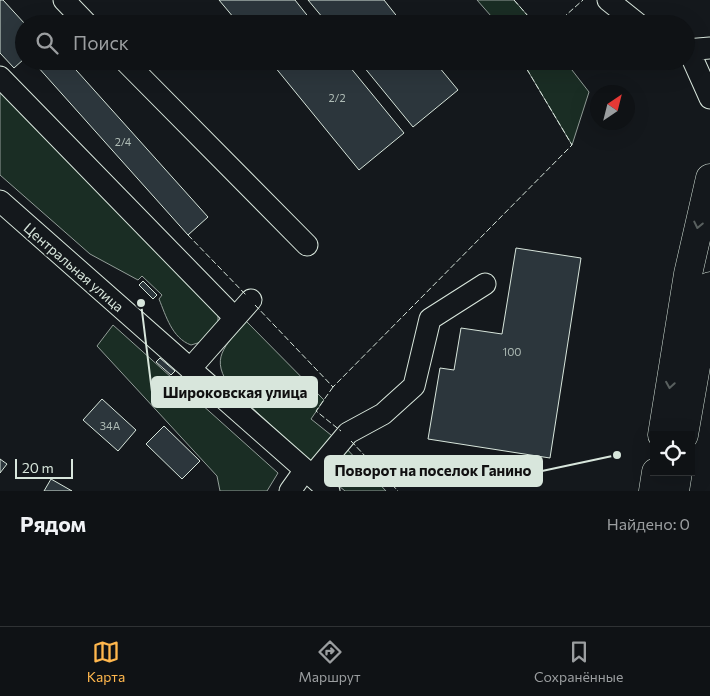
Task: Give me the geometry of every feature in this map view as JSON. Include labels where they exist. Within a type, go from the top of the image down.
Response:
[{"type":"highway","points":[[663,431],[688,274],[710,178]]},
{"type":"highway","points":[[685,431],[706,322],[710,286]]},
{"type":"highway","points":[[653,491],[655,476]]},
{"type":"highway","points":[[675,491],[677,476]]},
{"type":"street","points":[[64,0],[79,15]]},
{"type":"street","points":[[608,0],[627,15]]},
{"type":"street","points":[[695,49],[710,48]]},
{"type":"street","points":[[695,65],[710,98]]},
{"type":"street","points":[[134,70],[307,245]]},
{"type":"street","points":[[0,77],[235,318]]},
{"type":"street","name":"Центральная улица","points":[[0,201],[329,491]]},
{"type":"street","points":[[290,491],[348,432],[383,414],[414,386],[430,319],[485,284]]},
{"type":"street","points":[[190,369],[251,300]]},
{"type":"green space","points":[[477,0],[514,0],[527,15],[490,15]]},
{"type":"green space","points":[[527,70],[572,70],[589,92],[572,145]]},
{"type":"green space","points":[[0,91],[218,313],[218,324],[201,342],[191,345],[184,342],[174,332],[159,299],[162,295],[142,276],[138,280],[90,254],[0,175]]},
{"type":"green space","points":[[246,321],[324,400],[311,419],[336,439],[314,465],[232,389],[225,378],[220,361],[222,353]]},
{"type":"green space","points":[[113,325],[278,473],[267,491],[220,491],[217,476],[97,346]]},
{"type":"green space","points":[[345,447],[386,491],[345,491],[322,472]]},
{"type":"building","points":[[0,0],[3,0],[17,15],[15,15],[15,67],[0,53]]},
{"type":"building","points":[[219,0],[295,0],[307,15],[232,15]]},
{"type":"building","points":[[308,0],[384,0],[396,15],[320,15]]},
{"type":"building","points":[[41,70],[76,70],[208,217],[188,235]]},
{"type":"building","points":[[277,70],[352,70],[404,133],[359,170]]},
{"type":"building","points":[[366,70],[441,70],[458,90],[413,127]]},
{"type":"building","points":[[516,248],[581,258],[550,458],[428,439],[440,368],[454,370],[461,328],[502,334]]},
{"type":"building","points":[[143,281],[157,295],[153,299],[139,285]]},
{"type":"building","points":[[160,358],[175,371],[171,375],[156,362]]},
{"type":"building","points":[[102,399],[136,430],[118,451],[83,420]]},
{"type":"building","points":[[164,426],[200,461],[182,479],[146,444]]},
{"type":"building","points":[[0,459],[7,464],[0,473]]},
{"type":"building","points":[[51,479],[72,491],[44,491]]},
{"type":"fence","points":[[514,0],[527,15]]},
{"type":"fence","points":[[566,15],[583,0]]},
{"type":"fence","points":[[255,305],[333,387],[572,145],[527,70]]},
{"type":"fence","points":[[188,235],[247,296]]},
{"type":"fence","points":[[333,387],[316,411],[341,431]]},
{"type":"fence","points":[[351,441],[398,491]]},
{"type":"place","name":"Широковская улица","points":[[141,303]]},
{"type":"place","name":"Поворот на поселок Ганино","points":[[617,455]]}]
